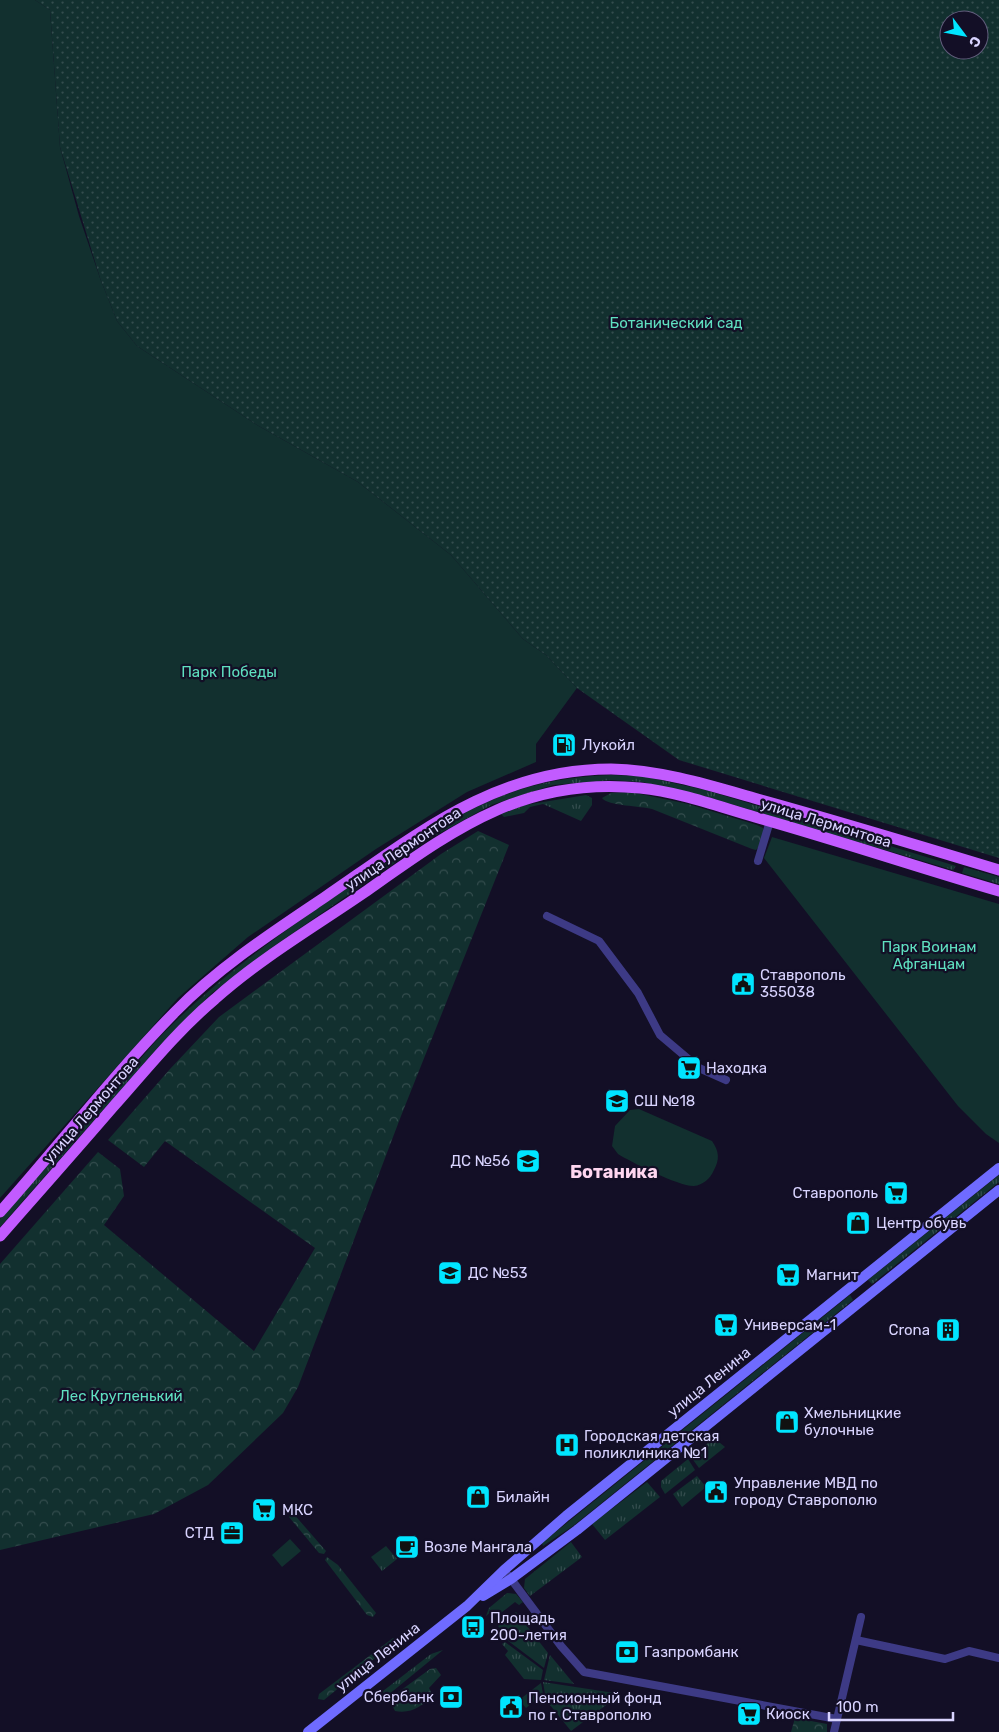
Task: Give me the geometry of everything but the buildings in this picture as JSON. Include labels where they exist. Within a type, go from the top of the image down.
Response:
[{"type":"main road","name":"улица Лермонтова","points":[[0,1212],[150,1038],[204,985],[264,938],[456,809],[518,783],[578,771],[642,771],[675,777],[791,808],[999,870]]},
{"type":"main road","name":"улица Лермонтова","points":[[0,1236],[163,1050],[216,998],[274,953],[464,825],[523,799],[562,790],[610,787],[640,788],[672,794],[770,821],[999,891]]},
{"type":"main road","points":[[956,878],[962,858]]},
{"type":"main road","name":"улица Ленина","points":[[308,1732],[467,1606],[504,1570],[566,1516],[999,1168]]},
{"type":"main road","name":"улица Ленина","points":[[467,1606],[511,1579],[577,1530],[999,1190]]},
{"type":"street","points":[[758,861],[770,821]]},
{"type":"street","points":[[547,916],[600,941],[638,993],[660,1035],[699,1068],[726,1080]]},
{"type":"street","points":[[504,1570],[561,1646],[584,1672],[836,1719]]},
{"type":"street","points":[[834,1732],[861,1617]]},
{"type":"street","points":[[856,1640],[945,1659],[970,1651],[999,1658]]},
{"type":"green space","name":"Парк Победы","points":[[0,0],[35,0],[50,10],[60,147],[79,216],[100,278],[117,321],[137,346],[257,425],[358,482],[451,555],[523,639],[546,655],[577,688],[536,744],[536,762],[467,792],[376,849],[248,937],[178,998],[0,1198]]},
{"type":"green space","name":"Ботанический сад","points":[[35,0],[999,0],[999,858],[679,760],[577,688],[546,655],[523,639],[451,555],[358,482],[257,425],[137,346],[117,321],[100,278],[60,147],[50,10]]},
{"type":"green space","points":[[610,775],[642,776],[705,790],[956,866],[953,870],[704,796],[642,782],[611,780],[553,785],[491,805],[431,838],[271,948],[212,993],[159,1046],[0,1227],[0,1219],[155,1042],[218,983],[251,956],[428,834],[472,809],[515,791],[537,785],[559,780]]},
{"type":"green space","points":[[631,792],[688,804],[757,825],[763,828],[761,843],[756,850],[752,849],[652,809],[611,803],[602,798],[611,793]]},
{"type":"green space","points":[[586,795],[592,798],[592,805],[581,821],[543,804],[530,807],[524,813],[504,817],[501,814],[525,805]]},
{"type":"green space","name":"Лес Кругленький","points":[[478,831],[509,845],[401,1116],[298,1387],[283,1413],[208,1485],[154,1514],[0,1550],[0,1264],[98,1152],[120,1169],[124,1196],[104,1225],[254,1351],[315,1248],[165,1141],[144,1167],[108,1140],[170,1069],[219,1017],[441,854]]},
{"type":"green space","name":"Парк Воинам Афганцам","points":[[772,837],[999,904],[999,1143],[986,1134],[958,1106],[764,858]]},
{"type":"green space","points":[[964,867],[999,877],[999,884],[962,873]]},
{"type":"green space","points":[[639,1109],[712,1141],[716,1148],[718,1159],[708,1179],[694,1186],[678,1183],[633,1163],[618,1154],[612,1146],[615,1126],[630,1110]]},
{"type":"green space","points":[[999,1175],[999,1182],[872,1284],[868,1280]]},
{"type":"green space","points":[[850,1295],[853,1300],[573,1526],[543,1546],[542,1543]]},
{"type":"green space","points":[[714,1438],[725,1447],[699,1468],[691,1457]]},
{"type":"green space","points":[[688,1459],[695,1470],[665,1494],[661,1487],[661,1481]]},
{"type":"green space","points":[[697,1476],[706,1487],[682,1507],[673,1494]]},
{"type":"green space","points":[[647,1482],[660,1497],[605,1540],[592,1524]]},
{"type":"green space","points":[[292,1512],[326,1551],[324,1554],[319,1553],[289,1517]]},
{"type":"green space","points":[[290,1539],[301,1551],[282,1567],[272,1555]]},
{"type":"green space","points":[[571,1542],[582,1557],[530,1596],[524,1588],[525,1579]]},
{"type":"green space","points":[[386,1546],[397,1559],[382,1571],[371,1557]]},
{"type":"green space","points":[[327,1557],[338,1565],[376,1613],[373,1617],[367,1615],[325,1560]]},
{"type":"green space","points":[[507,1593],[516,1594],[523,1602],[519,1605],[515,1602],[497,1616],[493,1610],[486,1616],[489,1608]]},
{"type":"green space","points":[[516,1612],[548,1653],[544,1668],[499,1634],[502,1630],[498,1626]]},
{"type":"green space","points":[[393,1638],[396,1641],[324,1700],[318,1699],[319,1694]]},
{"type":"green space","points":[[505,1642],[543,1670],[541,1680],[524,1679],[505,1655],[508,1651],[502,1644]]},
{"type":"green space","points":[[443,1650],[382,1700],[383,1691],[431,1654]]},
{"type":"green space","points":[[550,1655],[574,1684],[544,1680]]},
{"type":"green space","points":[[436,1668],[441,1675],[429,1688],[433,1696],[411,1710],[395,1711],[389,1699],[430,1669]]},
{"type":"green space","points":[[543,1682],[621,1694],[571,1731],[546,1700]]},
{"type":"green space","points":[[541,1683],[543,1694],[526,1708],[519,1700]]},
{"type":"green space","points":[[795,1718],[827,1724],[827,1732],[791,1732]]},
{"type":"place","name":"Лукойл","points":[[564,745]]},
{"type":"place","name":"Ставрополь 355038","points":[[743,984]]},
{"type":"place","name":"Находка","points":[[689,1068]]},
{"type":"place","name":"СШ №18","points":[[617,1101]]},
{"type":"place","name":"ДС №56","points":[[528,1161]]},
{"type":"place","name":"Ставрополь","points":[[896,1193]]},
{"type":"place","name":"Центр обувь","points":[[858,1223]]},
{"type":"place","name":"ДС №53","points":[[450,1273]]},
{"type":"place","name":"Магнит","points":[[788,1275]]},
{"type":"place","name":"Универсам-1","points":[[726,1325]]},
{"type":"place","name":"Crona","points":[[948,1330]]},
{"type":"place","name":"Хмельницкие булочные","points":[[787,1422]]},
{"type":"place","name":"Городская детская поликлиника №1","points":[[567,1445]]},
{"type":"place","name":"Управление МВД по городу Ставрополю","points":[[716,1492]]},
{"type":"place","name":"Билайн","points":[[478,1497]]},
{"type":"place","name":"МКС","points":[[264,1510]]},
{"type":"place","name":"СТД","points":[[232,1533]]},
{"type":"place","name":"Возле Мангала","points":[[407,1547]]},
{"type":"place","name":"Площадь 200-летия","points":[[473,1627]]},
{"type":"place","name":"Газпромбанк","points":[[627,1652]]},
{"type":"place","name":"Сбербанк","points":[[451,1697]]},
{"type":"place","name":"Пенсионный фонд по г. Ставрополю","points":[[511,1707]]},
{"type":"place","name":"Киоск","points":[[749,1714]]},
{"type":"district","name":"Ботаника","points":[[614,1172]]}]
